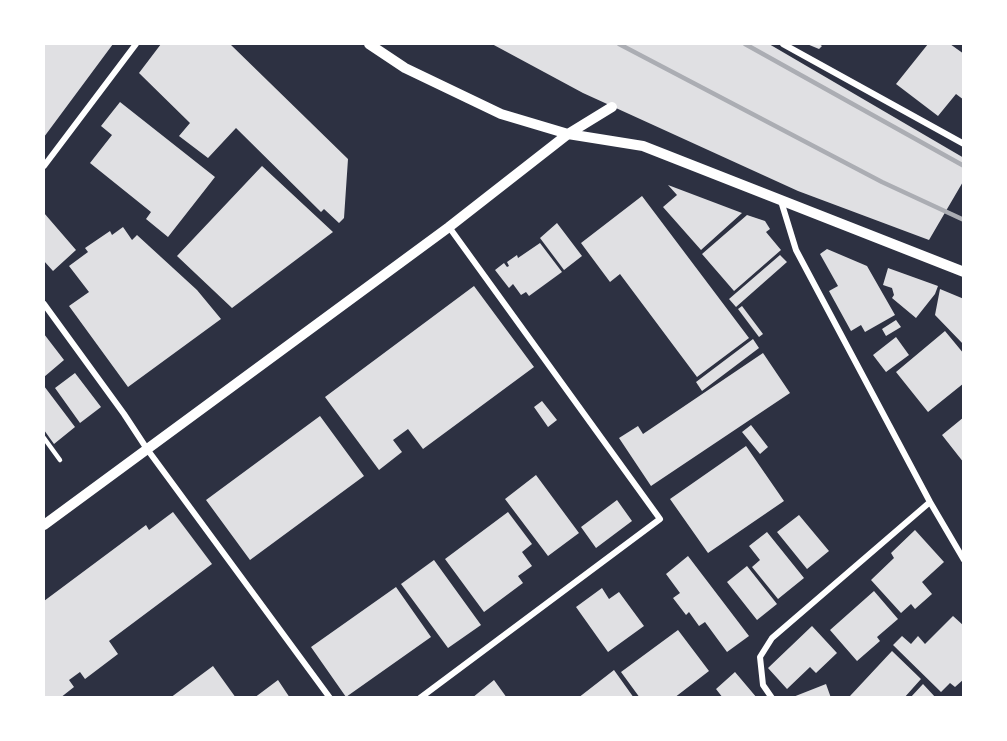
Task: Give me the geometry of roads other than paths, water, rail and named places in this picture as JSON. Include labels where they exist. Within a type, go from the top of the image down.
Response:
[{"type":"street","points":[[44,166],[136,44]]},
{"type":"street","points":[[369,44],[405,68],[501,114],[568,134],[643,146],[963,272]]},
{"type":"street","points":[[783,44],[963,144]]},
{"type":"street","points":[[44,525],[449,227],[568,134],[612,107]]},
{"type":"street","points":[[781,201],[796,250],[963,560]]},
{"type":"street","points":[[420,698],[660,519],[449,227]]},
{"type":"street","points":[[44,304],[147,449],[330,698]]},
{"type":"street","points":[[772,698],[763,685],[760,657],[772,638],[930,502]]},
{"type":"lane","points":[[44,438],[60,460]]},
{"type":"railway","points":[[619,44],[882,182],[964,220]]},
{"type":"railway","points":[[745,44],[964,166]]}]
